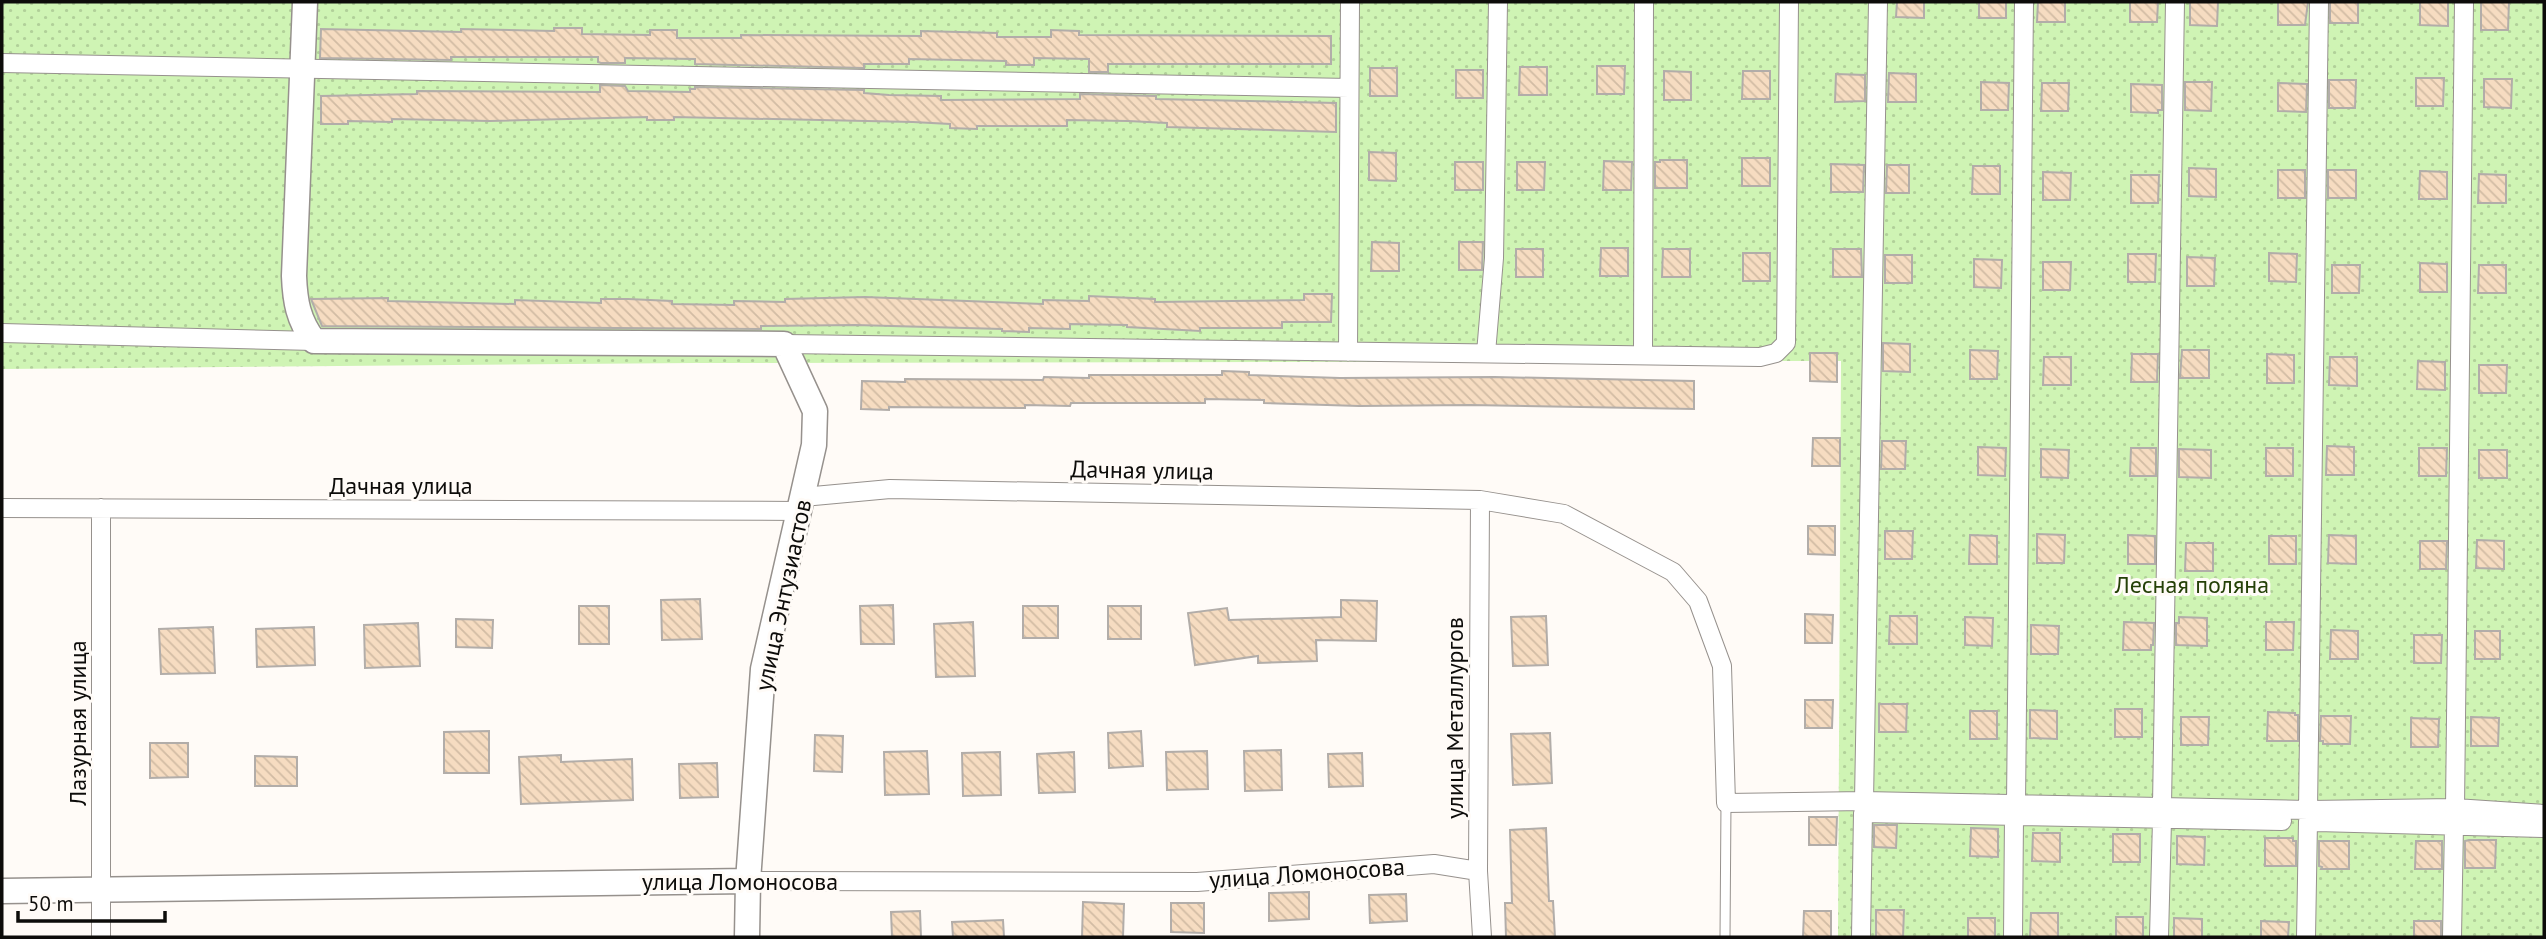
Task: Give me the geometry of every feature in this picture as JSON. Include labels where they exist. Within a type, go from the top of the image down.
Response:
[{"type":"street","points":[[305,2],[294,276],[296,302],[302,325],[314,341]]},
{"type":"street","points":[[1348,352],[1350,2]]},
{"type":"street","points":[[1486,353],[1494,258],[1498,2]]},
{"type":"street","points":[[1643,355],[1644,2]]},
{"type":"street","points":[[2,333],[314,341],[784,344],[1760,357],[1776,353],[1786,343],[1789,2]]},
{"type":"street","points":[[1864,801],[1878,2]]},
{"type":"street","points":[[2013,937],[2024,2]]},
{"type":"street","points":[[2159,937],[2175,2]]},
{"type":"street","points":[[2306,937],[2319,2]]},
{"type":"street","points":[[2452,937],[2464,2]]},
{"type":"street","points":[[2,63],[1349,88]]},
{"type":"street","name":"улица Энтузиастов","points":[[747,937],[748,881],[763,669],[814,445],[815,411],[784,344]]},
{"type":"street","name":"Дачная улица","points":[[2,508],[801,504],[890,489],[1480,500],[1564,514],[1673,572],[1698,601],[1722,666],[1726,803]]},
{"type":"street","name":"улица Металлургов","points":[[1480,500],[1478,871],[1482,937]]},
{"type":"street","name":"Лазурная улица","points":[[101,508],[101,937]]},
{"type":"street","points":[[1726,803],[1864,801],[2015,810],[2308,816],[2544,814]]},
{"type":"street","points":[[1861,937],[1863,813],[2015,810]]},
{"type":"street","points":[[2454,816],[2544,828]]},
{"type":"street","name":"улица Ломоносова","points":[[2,891],[748,881],[1197,881],[1434,864],[1478,871]]},
{"type":"lane","points":[[1725,937],[1726,803]]},
{"type":"green space","name":"Лесная поляна","points":[[2,2],[2544,2],[2544,937],[1838,937],[1841,361],[694,363],[2,369]]},
{"type":"building","points":[[1897,2],[1924,2],[1924,18],[1896,17]]},
{"type":"building","points":[[1979,2],[2006,2],[2006,18],[1979,18]]},
{"type":"building","points":[[2038,2],[2065,2],[2065,22],[2037,22]]},
{"type":"building","points":[[2130,2],[2158,2],[2157,22],[2130,22]]},
{"type":"building","points":[[2190,2],[2218,2],[2217,26],[2190,25]]},
{"type":"building","points":[[2278,2],[2308,2],[2305,25],[2278,25]]},
{"type":"building","points":[[2330,2],[2358,2],[2358,23],[2330,23]]},
{"type":"building","points":[[2420,2],[2448,2],[2448,26],[2420,25]]},
{"type":"building","points":[[2481,2],[2509,2],[2508,30],[2481,30]]},
{"type":"building","points":[[554,28],[582,28],[582,34],[650,35],[650,30],[677,30],[677,38],[741,38],[741,35],[921,36],[921,31],[997,33],[997,37],[1051,37],[1051,30],[1079,31],[1079,35],[1331,36],[1331,64],[1108,64],[1108,72],[1089,72],[1089,59],[1034,58],[1034,65],[1006,65],[1006,61],[909,59],[909,64],[864,64],[864,68],[695,64],[695,59],[625,58],[625,63],[601,63],[598,62],[598,57],[451,57],[451,60],[320,58],[321,29],[461,32],[461,29],[554,31]]},
{"type":"building","points":[[1597,66],[1625,66],[1624,94],[1597,94]]},
{"type":"building","points":[[1520,67],[1547,67],[1547,95],[1519,95]]},
{"type":"building","points":[[1370,68],[1397,68],[1397,96],[1370,96]]},
{"type":"building","points":[[1456,70],[1483,70],[1483,98],[1456,98]]},
{"type":"building","points":[[1664,71],[1691,72],[1691,100],[1664,100]]},
{"type":"building","points":[[1743,71],[1770,71],[1770,99],[1742,99]]},
{"type":"building","points":[[1889,73],[1916,74],[1916,102],[1888,102]]},
{"type":"building","points":[[1836,74],[1865,75],[1865,101],[1835,102]]},
{"type":"building","points":[[2416,78],[2444,78],[2443,106],[2416,106]]},
{"type":"building","points":[[2484,79],[2512,79],[2511,108],[2484,107]]},
{"type":"building","points":[[2329,80],[2356,80],[2355,108],[2329,108]]},
{"type":"building","points":[[1981,82],[2009,83],[2008,110],[1981,110]]},
{"type":"building","points":[[2185,82],[2212,82],[2211,111],[2185,110]]},
{"type":"building","points":[[2042,83],[2069,83],[2068,111],[2041,111]]},
{"type":"building","points":[[2278,83],[2307,84],[2306,112],[2278,111]]},
{"type":"building","points":[[2131,84],[2162,85],[2162,110],[2158,110],[2158,113],[2131,112]]},
{"type":"building","points":[[600,85],[625,86],[628,91],[690,92],[690,89],[695,87],[864,90],[864,93],[889,95],[941,96],[941,100],[1080,99],[1080,94],[1156,96],[1156,99],[1336,103],[1336,132],[1167,127],[1167,123],[1067,120],[1067,126],[977,126],[977,129],[913,122],[674,117],[674,120],[647,120],[647,117],[490,121],[392,119],[392,122],[348,121],[348,124],[321,124],[321,96],[417,94],[417,91],[600,92]]},
{"type":"building","points":[[1369,152],[1396,153],[1396,181],[1369,180]]},
{"type":"building","points":[[1742,158],[1770,158],[1770,186],[1742,186]]},
{"type":"building","points":[[1687,160],[1687,188],[1655,188],[1655,162]]},
{"type":"building","points":[[1604,161],[1632,162],[1631,190],[1603,190]]},
{"type":"building","points":[[1455,162],[1483,162],[1483,190],[1455,190]]},
{"type":"building","points":[[1517,162],[1545,162],[1544,190],[1517,190]]},
{"type":"building","points":[[1831,164],[1864,165],[1863,192],[1831,192]]},
{"type":"building","points":[[1887,165],[1909,165],[1909,193],[1886,193]]},
{"type":"building","points":[[1973,166],[2000,166],[2000,194],[1972,194]]},
{"type":"building","points":[[2189,168],[2216,169],[2216,197],[2189,196]]},
{"type":"building","points":[[2278,170],[2305,170],[2305,198],[2278,198]]},
{"type":"building","points":[[2328,170],[2356,170],[2356,198],[2328,198]]},
{"type":"building","points":[[2420,171],[2447,172],[2447,199],[2419,199]]},
{"type":"building","points":[[2043,172],[2071,173],[2070,200],[2043,200]]},
{"type":"building","points":[[2479,174],[2506,175],[2506,203],[2478,203]]},
{"type":"building","points":[[2131,175],[2159,175],[2158,203],[2131,203]]},
{"type":"building","points":[[1372,242],[1399,243],[1399,271],[1371,271]]},
{"type":"building","points":[[1459,242],[1483,242],[1482,270],[1459,270]]},
{"type":"building","points":[[1601,248],[1628,248],[1628,276],[1600,276]]},
{"type":"building","points":[[1516,249],[1543,249],[1543,277],[1516,277]]},
{"type":"building","points":[[1663,249],[1690,249],[1690,277],[1662,277]]},
{"type":"building","points":[[1833,249],[1861,249],[1862,277],[1833,277]]},
{"type":"building","points":[[1743,253],[1770,253],[1770,281],[1743,281]]},
{"type":"building","points":[[2269,253],[2297,254],[2296,282],[2269,281]]},
{"type":"building","points":[[2128,254],[2156,254],[2155,282],[2128,282]]},
{"type":"building","points":[[1885,255],[1912,255],[1912,283],[1885,283]]},
{"type":"building","points":[[2187,257],[2215,258],[2214,286],[2187,286]]},
{"type":"building","points":[[1974,259],[2002,260],[2001,288],[1974,287]]},
{"type":"building","points":[[2043,262],[2071,262],[2070,290],[2043,290]]},
{"type":"building","points":[[2420,263],[2447,264],[2447,292],[2420,292]]},
{"type":"building","points":[[2332,265],[2360,265],[2359,293],[2332,293]]},
{"type":"building","points":[[2479,265],[2506,265],[2506,293],[2478,293]]},
{"type":"building","points":[[1304,294],[1332,294],[1331,322],[1282,322],[1282,328],[1200,328],[1200,331],[1070,324],[1070,329],[1029,328],[1029,332],[855,325],[761,326],[761,329],[322,326],[311,299],[388,298],[388,301],[515,304],[515,300],[601,303],[601,299],[628,299],[672,301],[672,304],[734,305],[734,301],[785,302],[785,299],[865,297],[1043,304],[1043,300],[1089,301],[1089,296],[1155,299],[1155,302],[1304,300]]},
{"type":"building","points":[[1883,343],[1910,344],[1910,372],[1883,371]]},
{"type":"building","points":[[1970,350],[1998,351],[1997,379],[1970,379]]},
{"type":"building","points":[[2182,350],[2209,350],[2209,378],[2180,378]]},
{"type":"building","points":[[1810,353],[1837,353],[1837,382],[1810,381]]},
{"type":"building","points":[[2132,354],[2158,354],[2157,382],[2131,382]]},
{"type":"building","points":[[2267,354],[2294,355],[2294,383],[2267,383]]},
{"type":"building","points":[[2044,357],[2071,357],[2071,385],[2043,385]]},
{"type":"building","points":[[2330,357],[2357,357],[2357,386],[2329,385]]},
{"type":"building","points":[[2418,361],[2445,362],[2445,390],[2417,389]]},
{"type":"building","points":[[2479,365],[2507,365],[2506,393],[2479,393]]},
{"type":"building","points":[[1222,371],[1249,372],[1249,375],[1340,378],[1494,377],[1694,381],[1694,409],[1359,406],[1205,399],[1205,403],[1071,403],[1070,406],[1025,405],[1025,408],[861,409],[862,381],[1043,380],[1044,377],[1089,378],[1089,375],[1222,375]]},
{"type":"building","points":[[1813,438],[1840,438],[1840,466],[1812,466]]},
{"type":"building","points":[[1882,441],[1906,441],[1905,469],[1881,469]]},
{"type":"building","points":[[2327,446],[2354,447],[2354,475],[2326,475]]},
{"type":"building","points":[[1978,447],[2006,448],[2005,476],[1978,475]]},
{"type":"building","points":[[2131,448],[2156,448],[2156,476],[2130,476]]},
{"type":"building","points":[[2266,448],[2293,448],[2293,476],[2266,476]]},
{"type":"building","points":[[2419,448],[2447,448],[2446,476],[2419,476]]},
{"type":"building","points":[[2041,449],[2069,450],[2068,478],[2041,477]]},
{"type":"building","points":[[2179,449],[2211,450],[2211,478],[2179,477]]},
{"type":"building","points":[[2479,450],[2507,450],[2507,478],[2479,478]]},
{"type":"building","points":[[1808,526],[1835,526],[1835,555],[1808,554]]},
{"type":"building","points":[[1885,531],[1913,531],[1912,559],[1885,559]]},
{"type":"building","points":[[2037,534],[2065,535],[2064,563],[2037,563]]},
{"type":"building","points":[[1970,535],[1997,536],[1997,564],[1969,564]]},
{"type":"building","points":[[2128,535],[2155,536],[2155,564],[2128,564]]},
{"type":"building","points":[[2329,535],[2356,536],[2356,564],[2328,563]]},
{"type":"building","points":[[2269,536],[2296,536],[2296,564],[2269,564]]},
{"type":"building","points":[[2477,540],[2504,541],[2504,569],[2476,568]]},
{"type":"building","points":[[2420,541],[2447,541],[2446,569],[2420,569]]},
{"type":"building","points":[[2186,543],[2213,543],[2213,571],[2185,571]]},
{"type":"building","points":[[700,599],[702,639],[662,640],[661,600]]},
{"type":"building","points":[[1341,600],[1377,601],[1376,641],[1316,640],[1317,661],[1258,663],[1258,656],[1195,665],[1188,613],[1227,608],[1229,620],[1341,617]]},
{"type":"building","points":[[893,605],[894,644],[861,644],[860,606]]},
{"type":"building","points":[[579,606],[609,606],[609,644],[579,644]]},
{"type":"building","points":[[1023,606],[1058,606],[1058,638],[1023,638]]},
{"type":"building","points":[[1108,606],[1141,606],[1141,639],[1108,639]]},
{"type":"building","points":[[1805,614],[1833,615],[1832,643],[1805,643]]},
{"type":"building","points":[[1546,616],[1548,665],[1513,666],[1511,617]]},
{"type":"building","points":[[1890,616],[1917,616],[1917,644],[1889,644]]},
{"type":"building","points":[[1965,617],[1993,618],[1992,646],[1965,645]]},
{"type":"building","points":[[2179,617],[2207,618],[2207,646],[2176,645],[2176,623],[2179,623]]},
{"type":"building","points":[[456,619],[493,620],[492,648],[456,647]]},
{"type":"building","points":[[973,622],[975,676],[936,677],[934,624]]},
{"type":"building","points":[[2124,622],[2154,623],[2151,650],[2123,650]]},
{"type":"building","points":[[2266,622],[2294,622],[2293,650],[2266,650]]},
{"type":"building","points":[[418,623],[420,666],[365,668],[364,625]]},
{"type":"building","points":[[2031,625],[2059,626],[2058,654],[2031,654]]},
{"type":"building","points":[[213,627],[215,673],[161,674],[159,629]]},
{"type":"building","points":[[314,627],[315,665],[257,667],[256,629]]},
{"type":"building","points":[[2331,630],[2358,631],[2358,659],[2330,659]]},
{"type":"building","points":[[2475,631],[2500,631],[2500,659],[2475,659]]},
{"type":"building","points":[[2414,635],[2442,635],[2441,663],[2414,663]]},
{"type":"building","points":[[1805,700],[1833,700],[1832,728],[1805,728]]},
{"type":"building","points":[[1879,704],[1907,704],[1906,732],[1879,732]]},
{"type":"building","points":[[2115,709],[2142,709],[2142,737],[2115,737]]},
{"type":"building","points":[[2030,710],[2057,711],[2057,739],[2030,738]]},
{"type":"building","points":[[1970,711],[1997,711],[1997,739],[1970,739]]},
{"type":"building","points":[[2268,712],[2298,715],[2298,741],[2267,741]]},
{"type":"building","points":[[2321,716],[2351,716],[2350,744],[2323,744],[2323,741],[2320,741]]},
{"type":"building","points":[[2181,717],[2209,717],[2208,745],[2181,745]]},
{"type":"building","points":[[2471,717],[2499,718],[2498,746],[2471,746]]},
{"type":"building","points":[[2411,718],[2439,719],[2438,747],[2411,747]]},
{"type":"building","points":[[489,731],[489,773],[444,773],[444,732]]},
{"type":"building","points":[[1141,731],[1143,766],[1109,768],[1108,733]]},
{"type":"building","points":[[1550,733],[1552,783],[1513,785],[1511,734]]},
{"type":"building","points":[[815,735],[843,736],[842,772],[814,771]]},
{"type":"building","points":[[150,743],[188,743],[188,777],[150,778]]},
{"type":"building","points":[[1281,750],[1282,790],[1245,791],[1244,751]]},
{"type":"building","points":[[927,751],[929,794],[885,795],[884,752]]},
{"type":"building","points":[[1207,751],[1208,789],[1167,790],[1166,752]]},
{"type":"building","points":[[1000,752],[1001,795],[963,796],[962,753]]},
{"type":"building","points":[[1074,752],[1075,792],[1039,793],[1037,754]]},
{"type":"building","points":[[1362,753],[1363,786],[1329,787],[1328,754]]},
{"type":"building","points":[[561,755],[561,762],[632,759],[633,800],[521,804],[519,757]]},
{"type":"building","points":[[255,756],[297,757],[297,786],[255,786]]},
{"type":"building","points":[[717,763],[718,797],[680,798],[679,764]]},
{"type":"building","points":[[1809,817],[1837,817],[1836,845],[1809,845]]},
{"type":"building","points":[[1874,825],[1897,825],[1896,848],[1874,847]]},
{"type":"building","points":[[1546,828],[1549,901],[1553,901],[1555,937],[1506,937],[1505,903],[1512,903],[1510,830]]},
{"type":"building","points":[[1971,828],[1998,829],[1998,857],[1970,856]]},
{"type":"building","points":[[2033,833],[2060,833],[2060,862],[2032,861]]},
{"type":"building","points":[[2113,834],[2140,834],[2140,862],[2113,862]]},
{"type":"building","points":[[2177,836],[2205,837],[2204,865],[2177,864]]},
{"type":"building","points":[[2265,838],[2293,838],[2293,841],[2296,841],[2296,866],[2265,866]]},
{"type":"building","points":[[2496,840],[2495,868],[2465,868],[2465,841]]},
{"type":"building","points":[[2319,841],[2349,841],[2349,869],[2321,869]]},
{"type":"building","points":[[2416,841],[2442,841],[2442,869],[2415,869]]},
{"type":"building","points":[[1309,892],[1309,919],[1269,921],[1269,893]]},
{"type":"building","points":[[1406,894],[1407,921],[1370,923],[1369,895]]},
{"type":"building","points":[[1083,902],[1124,904],[1123,937],[1082,937]]},
{"type":"building","points":[[1171,903],[1204,903],[1204,933],[1171,932]]},
{"type":"building","points":[[1876,910],[1904,910],[1903,937],[1876,937]]},
{"type":"building","points":[[920,911],[921,937],[892,937],[891,912]]},
{"type":"building","points":[[1804,911],[1831,911],[1831,937],[1803,937]]},
{"type":"building","points":[[2031,913],[2058,913],[2058,937],[2030,937]]},
{"type":"building","points":[[2116,917],[2143,917],[2143,937],[2116,937]]},
{"type":"building","points":[[1968,918],[1995,918],[1995,937],[1968,937]]},
{"type":"building","points":[[2174,918],[2202,919],[2202,937],[2174,937]]},
{"type":"building","points":[[1003,920],[1004,937],[953,937],[952,922]]},
{"type":"building","points":[[2261,921],[2289,922],[2288,937],[2261,937]]},
{"type":"building","points":[[2414,921],[2441,921],[2441,937],[2414,937]]}]
